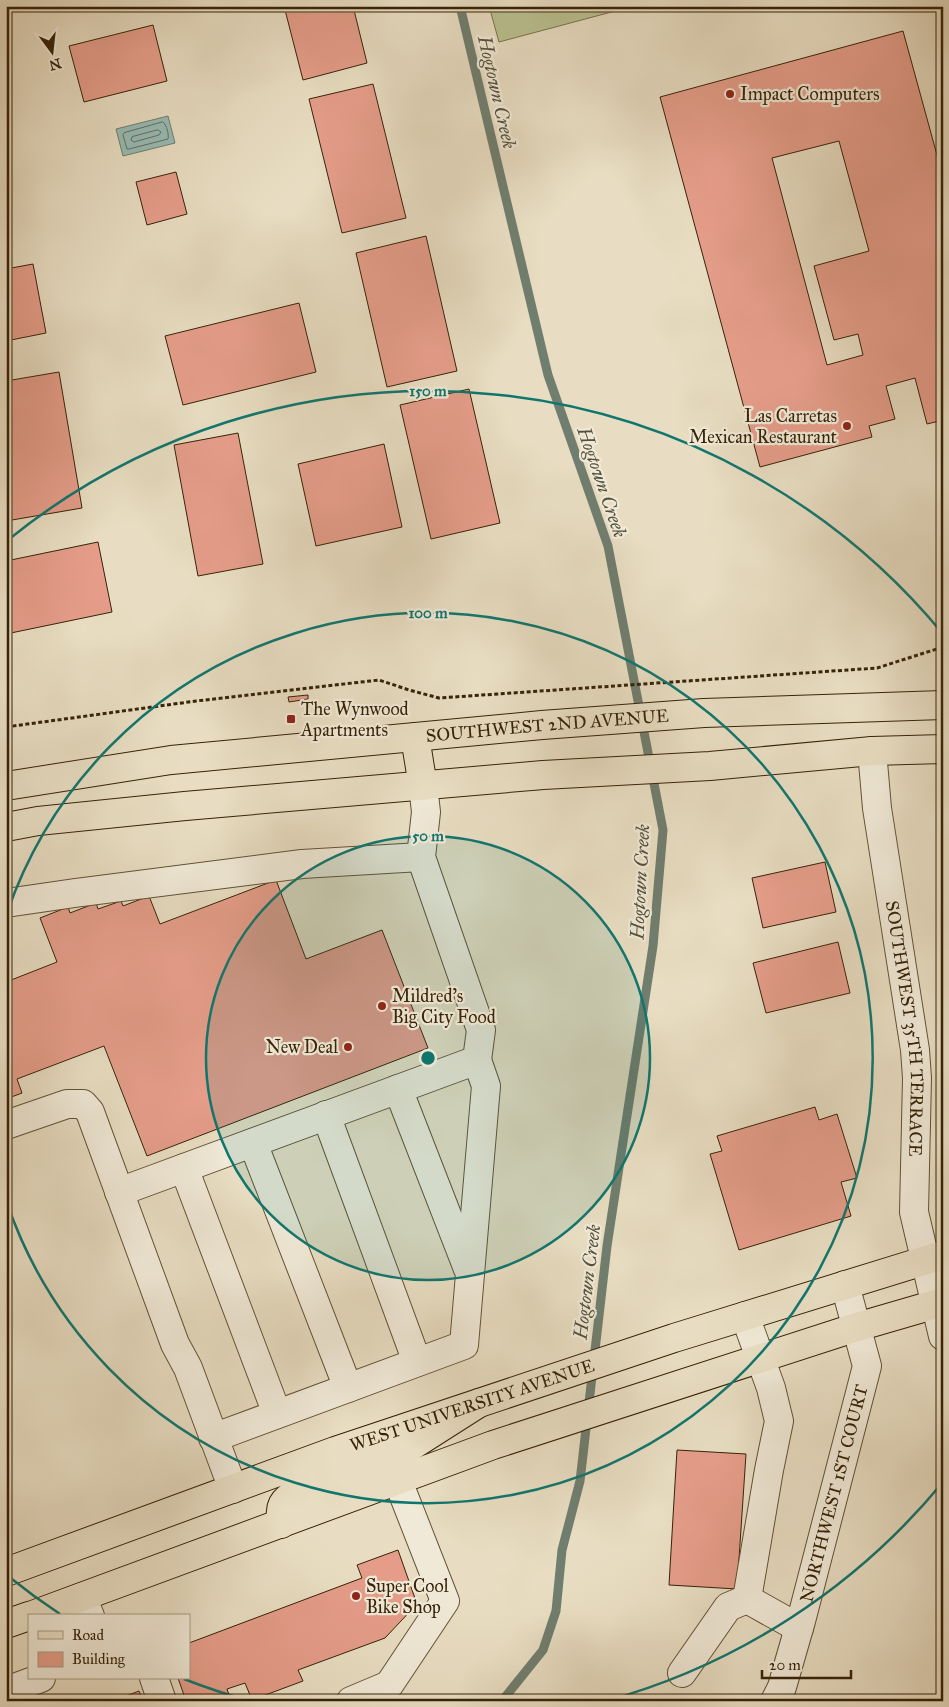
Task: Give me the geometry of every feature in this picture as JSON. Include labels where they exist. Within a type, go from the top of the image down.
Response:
[{"type":"main road","name":"SOUTHWEST 2ND AVENUE","points":[[6,786],[171,760],[542,725],[704,713],[943,705]]},
{"type":"main road","points":[[415,737],[423,786]]},
{"type":"main road","points":[[6,826],[185,806],[543,775],[710,766],[872,752],[943,749]]},
{"type":"main road","name":"WEST UNIVERSITY AVENUE","points":[[7,1570],[335,1451],[674,1338],[934,1258]]},
{"type":"main road","points":[[40,1614],[86,1606],[281,1524],[493,1445],[857,1327],[939,1303]]},
{"type":"main road","points":[[281,1524],[280,1508],[286,1498],[292,1494],[399,1454],[479,1403]]},
{"type":"main road","points":[[6,1624],[28,1616]]},
{"type":"street","name":"SOUTHWEST 35TH TERRACE","points":[[872,752],[877,808],[915,1050],[917,1078],[914,1212],[934,1258],[943,1336]]},
{"type":"street","points":[[213,1438],[464,1345],[486,1086],[477,1060],[481,1030],[421,857],[426,812],[423,786]]},
{"type":"street","points":[[6,904],[75,892],[302,864],[421,857]]},
{"type":"street","points":[[119,1192],[477,1060]]},
{"type":"street","points":[[398,1089],[470,1275]]},
{"type":"street","points":[[6,1125],[67,1104],[83,1104],[90,1112],[175,1344],[188,1368],[233,1489]]},
{"type":"street","points":[[326,1115],[417,1362]]},
{"type":"street","points":[[253,1142],[348,1388]]},
{"type":"street","points":[[184,1168],[277,1414]]},
{"type":"street","name":"NORTHWEST 1ST COURT","points":[[775,1701],[782,1687],[799,1628],[867,1366],[845,1285]]},
{"type":"street","points":[[745,1316],[771,1388],[779,1421],[768,1470],[747,1599]]},
{"type":"street","points":[[351,1701],[389,1685],[445,1600],[398,1481]]},
{"type":"street","points":[[747,1599],[799,1628]]},
{"type":"street","points":[[682,1673],[728,1607],[747,1599]]},
{"type":"street","points":[[6,1691],[36,1680]]},
{"type":"street","points":[[155,1680],[162,1701]]},
{"type":"path","points":[[6,727],[196,701],[379,680],[439,698],[877,668],[943,647]]},
{"type":"green space","points":[[489,6],[634,6],[499,42]]},
{"type":"water","points":[[168,116],[175,143],[123,156],[116,129]]},
{"type":"building","points":[[284,6],[353,6],[367,63],[303,80]]},
{"type":"building","points":[[153,25],[167,81],[84,102],[69,46]]},
{"type":"building","points":[[903,31],[943,177],[943,420],[927,424],[915,378],[886,386],[895,419],[869,426],[872,437],[760,467],[660,97]],"holes":[[[839,141],[869,251],[814,266],[834,340],[858,334],[863,355],[827,365],[772,158]]]},
{"type":"building","points":[[373,84],[406,218],[342,233],[309,99]]},
{"type":"building","points":[[176,172],[187,214],[147,225],[136,182]]},
{"type":"building","points":[[426,236],[457,371],[387,387],[356,253]]},
{"type":"building","points":[[33,264],[46,333],[6,341],[6,269]]},
{"type":"building","points":[[299,303],[316,372],[183,405],[165,336]]},
{"type":"building","points":[[59,372],[82,508],[12,520],[6,488],[6,381]]},
{"type":"building","points":[[469,389],[500,523],[431,539],[400,405]]},
{"type":"building","points":[[238,433],[263,564],[198,576],[174,445]]},
{"type":"building","points":[[384,444],[402,527],[316,546],[298,464]]},
{"type":"building","points":[[98,542],[112,612],[6,634],[6,561]]},
{"type":"building","points":[[308,695],[308,699],[289,702],[288,697]]},
{"type":"building","points":[[825,862],[836,912],[763,928],[752,878]]},
{"type":"building","points":[[276,880],[306,959],[382,930],[428,1048],[147,1156],[104,1046],[17,1079],[22,1093],[6,1099],[6,982],[57,962],[40,918],[68,907],[70,913],[96,903],[98,909],[121,901],[123,906],[149,896],[160,924]]},
{"type":"building","points":[[838,942],[850,993],[766,1013],[753,963]]},
{"type":"building","points":[[815,1107],[819,1120],[837,1114],[857,1178],[841,1182],[851,1216],[739,1250],[710,1154],[722,1151],[717,1136]]},
{"type":"building","points":[[677,1450],[746,1454],[737,1589],[669,1585]]},
{"type":"building","points":[[398,1550],[417,1604],[385,1638],[298,1670],[303,1681],[252,1700],[245,1683],[227,1689],[231,1701],[186,1701],[179,1680],[190,1680],[190,1643],[362,1578],[357,1565]]},
{"type":"building","points":[[139,1691],[143,1701],[113,1701]]},
{"type":"waterway","name":"Hogtown Creek","points":[[460,6],[548,375],[608,546],[663,830],[653,946],[607,1246],[580,1481],[562,1550],[556,1611],[543,1650],[502,1701]]},
{"type":"place","name":"Impact Computers","points":[[730,94]]},
{"type":"place","name":"Las Carretas Mexican Restaurant","points":[[847,426]]},
{"type":"place","name":"The Wynwood Apartments","points":[[291,719]]},
{"type":"place","name":"Mildred's Big City Food","points":[[382,1006]]},
{"type":"place","name":"New Deal","points":[[348,1047]]},
{"type":"place","name":"Super Cool Bike Shop","points":[[356,1596]]}]
